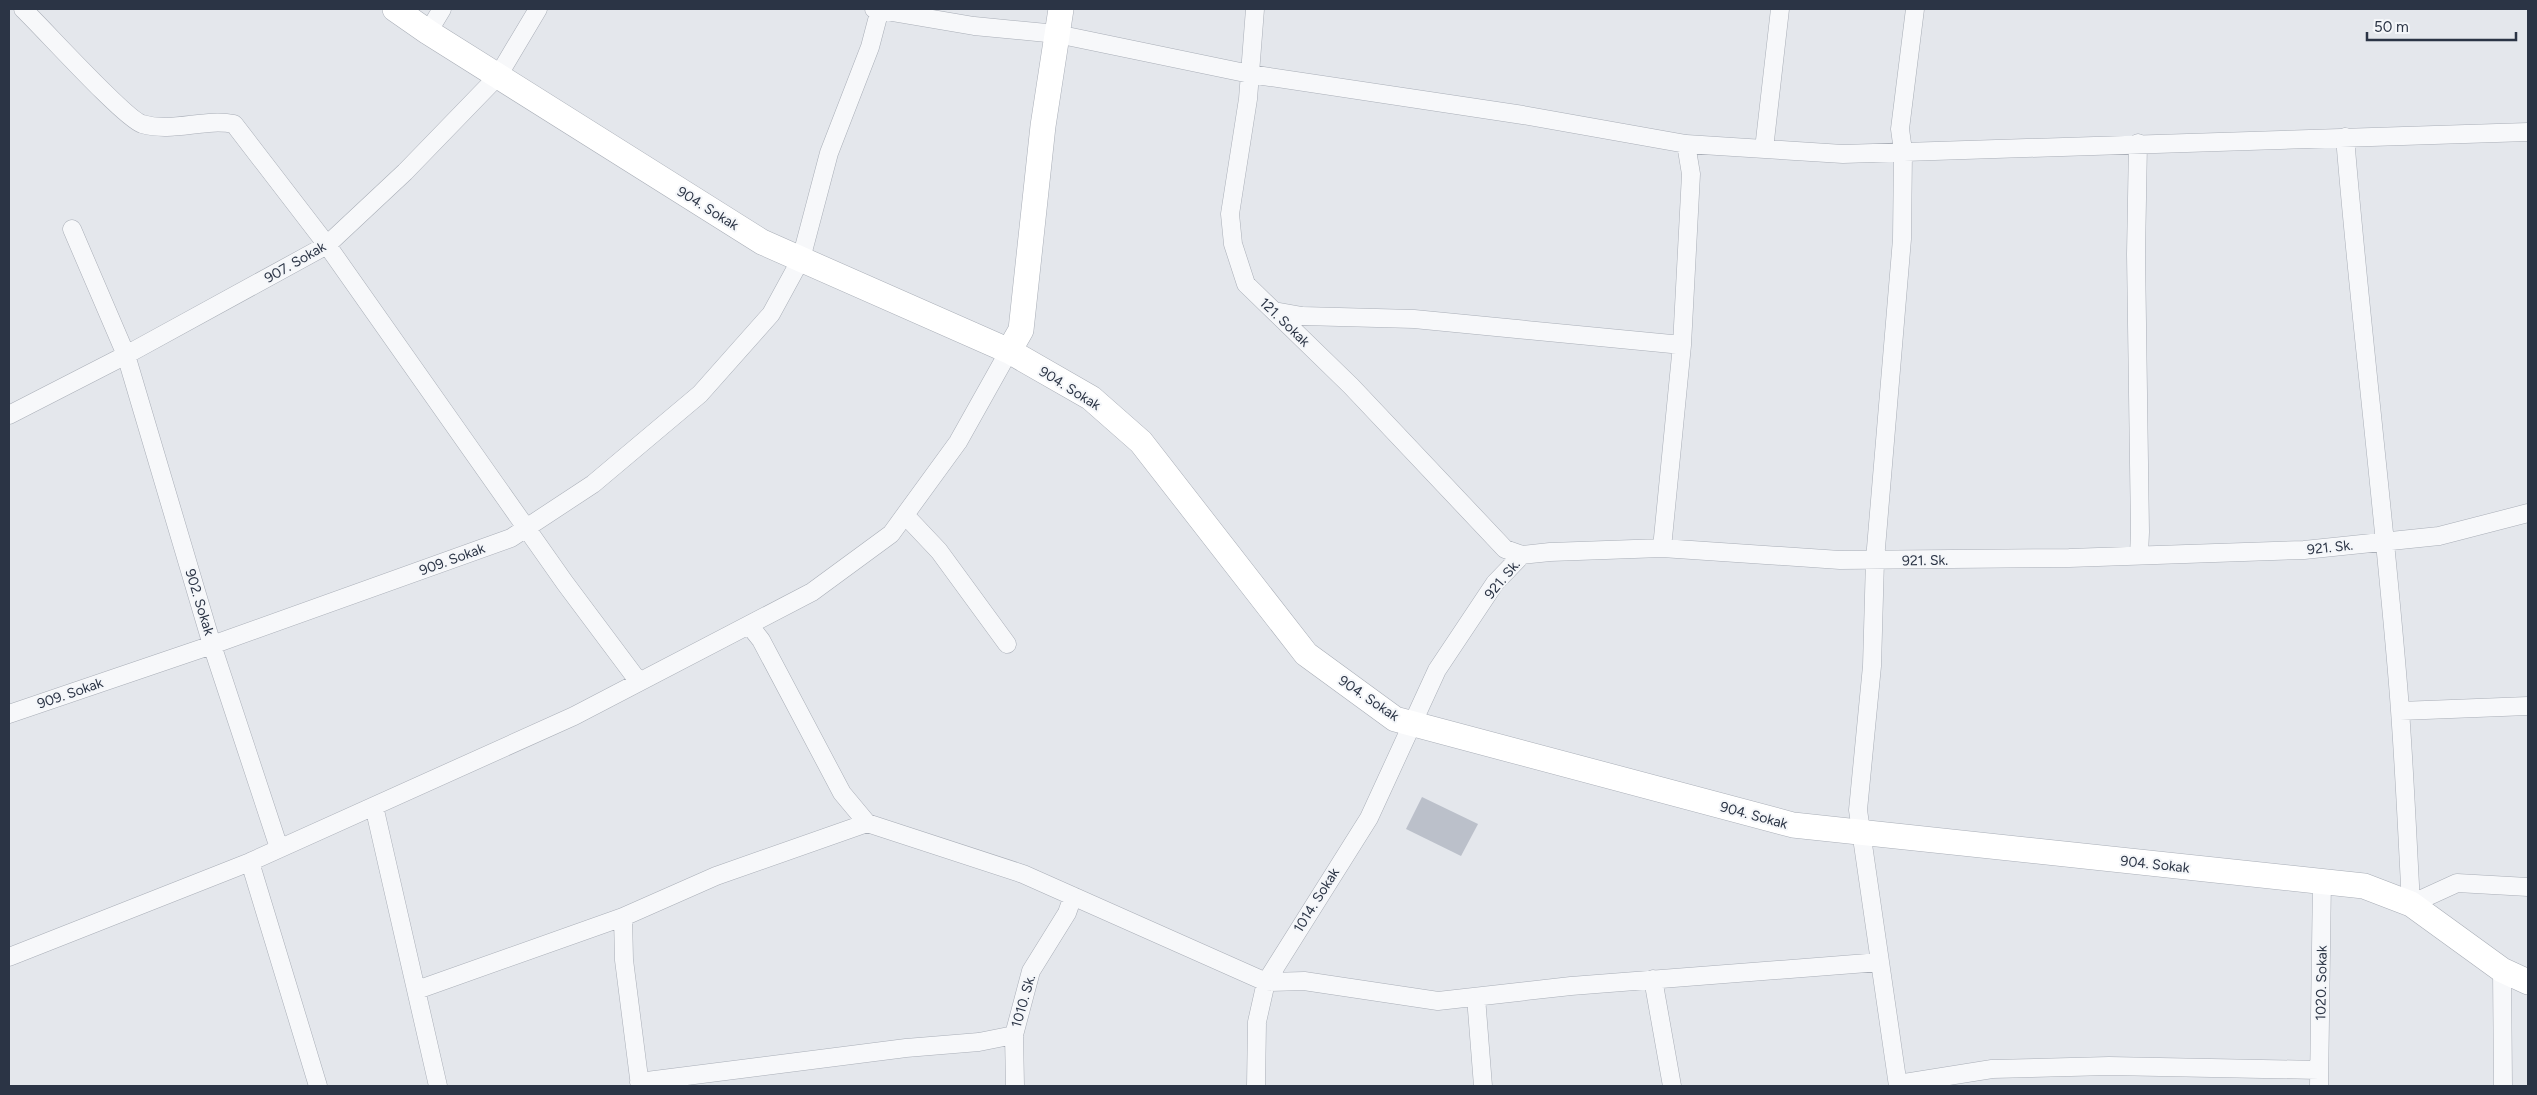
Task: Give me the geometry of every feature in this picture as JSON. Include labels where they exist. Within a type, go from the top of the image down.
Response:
[{"type":"street","points":[[24,9],[119,106],[141,124],[176,128],[218,121],[234,124],[326,245],[526,528],[640,682]]},
{"type":"street","name":"904. Sokak","points":[[395,9],[428,32],[762,242],[1009,351],[1091,398],[1140,442],[1306,654],[1395,719],[1793,826],[2322,880],[2364,886],[2411,904],[2502,970],[2528,982]]},
{"type":"street","points":[[428,32],[442,9]]},
{"type":"street","name":"907. Sokak","points":[[9,415],[126,355],[326,245],[405,172],[498,76],[538,9]]},
{"type":"street","points":[[9,957],[250,862],[574,716],[812,592],[891,534],[958,442],[1021,330],[1043,126],[1061,9]]},
{"type":"street","name":"121. Sokak","points":[[1255,9],[1250,74],[1230,214],[1233,244],[1246,284],[1351,386],[1505,549],[1522,555]]},
{"type":"street","points":[[1764,149],[1780,9]]},
{"type":"street","points":[[1915,9],[1900,129],[1903,151],[1902,240],[1875,560],[1872,666],[1858,810],[1898,1085],[1992,1069],[2109,1066],[2319,1078]]},
{"type":"street","points":[[878,10],[974,26],[1057,34],[1250,74],[1523,114],[1686,144],[1842,154],[2138,143],[2528,132]]},
{"type":"street","name":"909. Sokak","points":[[9,714],[212,645],[511,538],[593,484],[700,394],[772,314],[801,259],[829,153],[870,47],[878,10]]},
{"type":"street","points":[[2345,137],[2357,289],[2382,502],[2400,711],[2411,904],[2457,883],[2528,887]]},
{"type":"street","points":[[2138,143],[2136,254],[2140,438],[2139,556]]},
{"type":"street","points":[[1662,548],[1682,344],[1691,174],[1686,144]]},
{"type":"street","name":"902. Sokak","points":[[72,229],[126,355],[212,645],[279,848]]},
{"type":"street","points":[[1274,311],[1302,316],[1414,319],[1682,344]]},
{"type":"street","name":"921. Sk.","points":[[1414,724],[1437,670],[1495,583],[1522,555],[1550,552],[1662,548],[1840,560],[1875,560],[2139,556],[2304,550],[2439,536],[2528,513]]},
{"type":"street","points":[[905,515],[939,551],[1007,644]]},
{"type":"street","points":[[749,625],[761,640],[842,793],[867,823],[1023,874],[1266,982],[1304,981],[1438,1001],[1653,979],[1880,962]]},
{"type":"street","points":[[2400,711],[2528,706]]},
{"type":"street","name":"1014. Sokak","points":[[1256,1086],[1257,1022],[1266,982],[1368,818],[1414,724]]},
{"type":"street","points":[[374,806],[438,1086]]},
{"type":"street","points":[[416,990],[623,918],[716,876],[867,823]]},
{"type":"street","points":[[250,862],[318,1086]]},
{"type":"street","name":"1020. Sokak","points":[[2319,1078],[2322,880]]},
{"type":"street","name":"1010. Sk.","points":[[1015,1086],[1014,1035],[1030,971],[1067,913],[1073,896]]},
{"type":"street","points":[[623,918],[624,960],[639,1084],[906,1048],[979,1042],[1014,1035]]},
{"type":"street","points":[[2502,970],[2503,1086]]},
{"type":"street","points":[[1653,979],[1672,1086]]},
{"type":"street","points":[[1476,997],[1483,1086]]},
{"type":"building","points":[[1422,797],[1478,824],[1461,856],[1406,829]]}]
